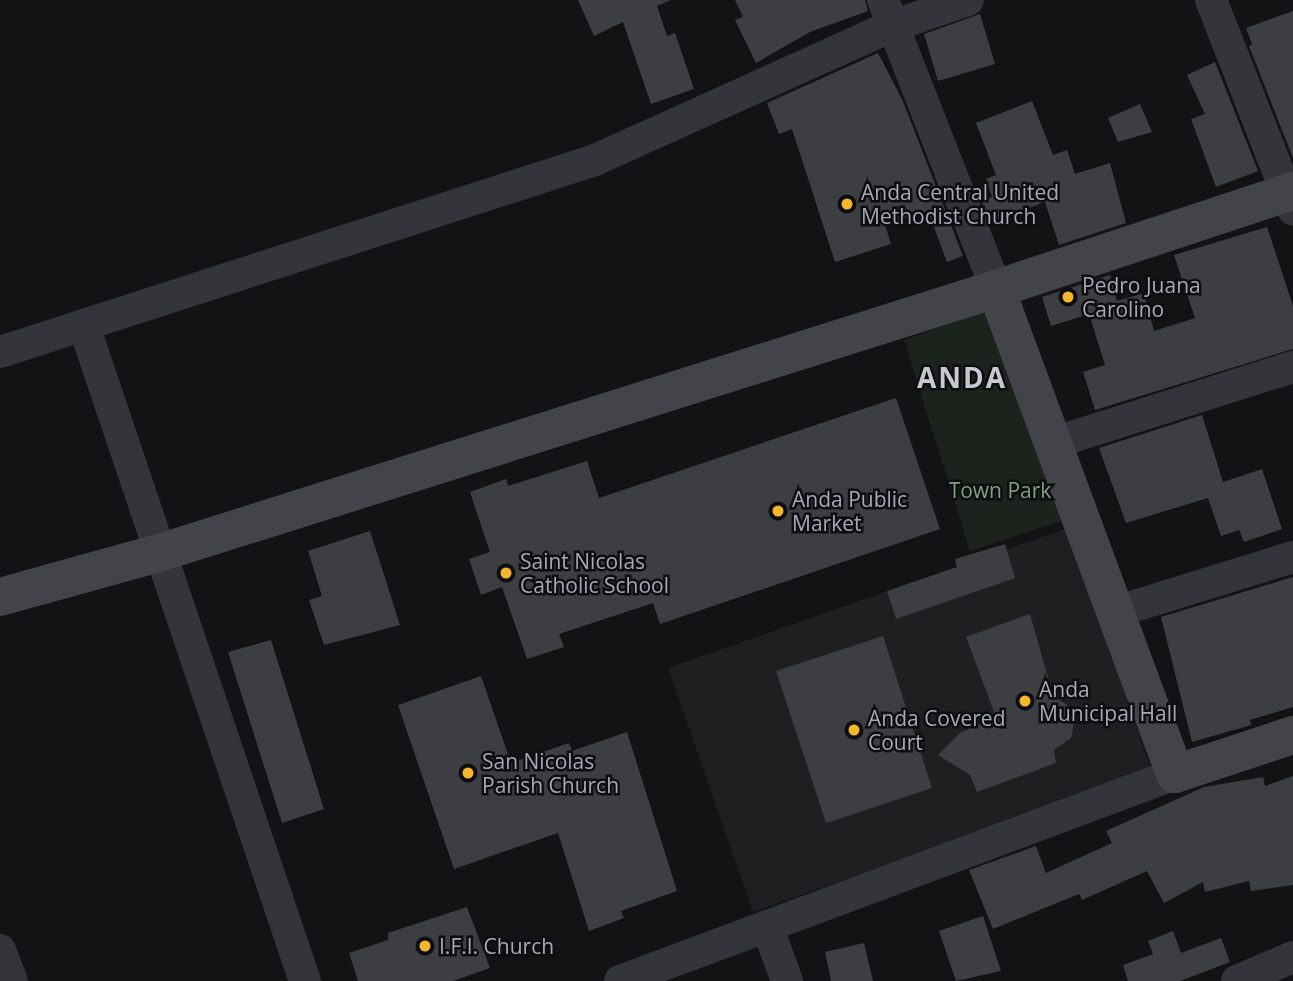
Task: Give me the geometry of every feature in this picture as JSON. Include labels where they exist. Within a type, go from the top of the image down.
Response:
[{"type":"main road","points":[[0,597],[162,552],[1291,198]]},
{"type":"main road","points":[[996,289],[1175,774],[1293,735]]},
{"type":"street","points":[[0,352],[595,160],[887,13],[968,0]]},
{"type":"street","points":[[1211,0],[1291,198]]},
{"type":"street","points":[[887,13],[996,289]]},
{"type":"street","points":[[84,326],[305,981]]},
{"type":"street","points":[[1053,443],[1293,368]]},
{"type":"street","points":[[1115,612],[1293,557]]},
{"type":"street","points":[[620,981],[1175,774]]},
{"type":"street","points":[[767,926],[788,981]]},
{"type":"street","points":[[0,950],[12,981]]},
{"type":"street","points":[[1237,981],[1293,957]]},
{"type":"shaded area","points":[[1068,528],[1152,772],[753,912],[668,668]]},
{"type":"green space","name":"Town Park","points":[[991,309],[1061,521],[970,551],[904,340]]},
{"type":"building","points":[[578,0],[671,0],[657,6],[667,36],[675,33],[694,89],[651,104],[623,22],[594,36]]},
{"type":"building","points":[[735,0],[865,0],[868,11],[810,32],[756,63],[735,20],[743,17]]},
{"type":"building","points":[[1293,11],[1293,158],[1249,46],[1252,44],[1246,28]]},
{"type":"building","points":[[980,14],[995,64],[938,81],[924,34]]},
{"type":"building","points":[[878,53],[902,99],[963,256],[947,262],[928,211],[885,225],[891,244],[835,262],[792,129],[779,134],[767,103]]},
{"type":"building","points":[[1215,62],[1258,171],[1216,187],[1191,119],[1205,114],[1187,75]]},
{"type":"building","points":[[1032,101],[1053,155],[1067,150],[1075,174],[1110,163],[1126,223],[1059,245],[1045,202],[990,222],[981,201],[992,197],[986,179],[996,175],[976,123]]},
{"type":"building","points":[[1140,104],[1152,132],[1118,142],[1108,118]]},
{"type":"building","points":[[1267,227],[1293,306],[1293,349],[1095,410],[1083,372],[1105,365],[1089,314],[1051,326],[1042,297],[1110,275],[1117,301],[1144,293],[1154,331],[1195,318],[1174,255]]},
{"type":"building","name":"Anda Public Market","points":[[896,398],[940,529],[660,624],[653,603],[559,634],[564,647],[527,659],[502,587],[481,595],[469,559],[490,552],[470,492],[506,479],[508,486],[587,461],[599,498]]},
{"type":"building","points":[[1202,415],[1223,482],[1262,469],[1282,529],[1244,542],[1239,530],[1221,536],[1208,498],[1126,523],[1099,448]]},
{"type":"building","points":[[370,531],[400,625],[324,645],[309,600],[322,596],[308,551]]},
{"type":"building","points":[[1005,544],[1015,578],[896,619],[887,591],[957,567],[955,559]]},
{"type":"building","points":[[1293,577],[1293,707],[1250,720],[1251,725],[1192,742],[1161,617]]},
{"type":"building","name":"Anda Municipal Hall","points":[[1030,614],[1053,695],[1068,706],[1074,723],[1071,738],[1054,750],[1056,763],[977,792],[970,775],[938,755],[960,733],[996,717],[966,637]]},
{"type":"building","name":"Anda Covered Court","points":[[883,636],[932,788],[826,823],[776,671]]},
{"type":"building","points":[[271,640],[324,809],[282,823],[228,652]]},
{"type":"building","points":[[481,676],[511,763],[569,743],[572,751],[627,732],[677,891],[621,911],[624,918],[589,931],[558,833],[454,869],[398,705]]},
{"type":"building","points":[[1293,776],[1293,885],[1251,891],[1249,881],[1205,892],[1203,882],[1164,903],[1147,871],[1082,900],[1079,894],[993,929],[969,870],[1036,846],[1046,873],[1112,843],[1106,831],[1204,787],[1263,777],[1265,786]]},
{"type":"building","name":"I.F.I. Church","points":[[467,907],[490,968],[453,981],[358,981],[349,953],[388,940],[388,933]]},
{"type":"building","points":[[983,916],[1001,971],[956,981],[939,931]]},
{"type":"building","points":[[1173,931],[1181,953],[1221,938],[1230,962],[1180,981],[1128,981],[1123,965],[1153,954],[1148,941]]},
{"type":"building","points":[[864,943],[873,981],[831,981],[825,952]]},
{"type":"place","name":"Anda Central United Methodist Church","points":[[847,204]]},
{"type":"place","name":"Pedro Juana Carolino","points":[[1068,297]]},
{"type":"place","name":"Anda Public Market","points":[[778,511]]},
{"type":"place","name":"Saint Nicolas Catholic School","points":[[506,573]]},
{"type":"place","name":"Anda Municipal Hall","points":[[1025,701]]},
{"type":"place","name":"Anda Covered Court","points":[[854,730]]},
{"type":"place","name":"San Nicolas Parish Church","points":[[468,773]]},
{"type":"place","name":"I.F.I. Church","points":[[425,946]]},
{"type":"district","name":"ANDA","points":[[962,377]]}]
